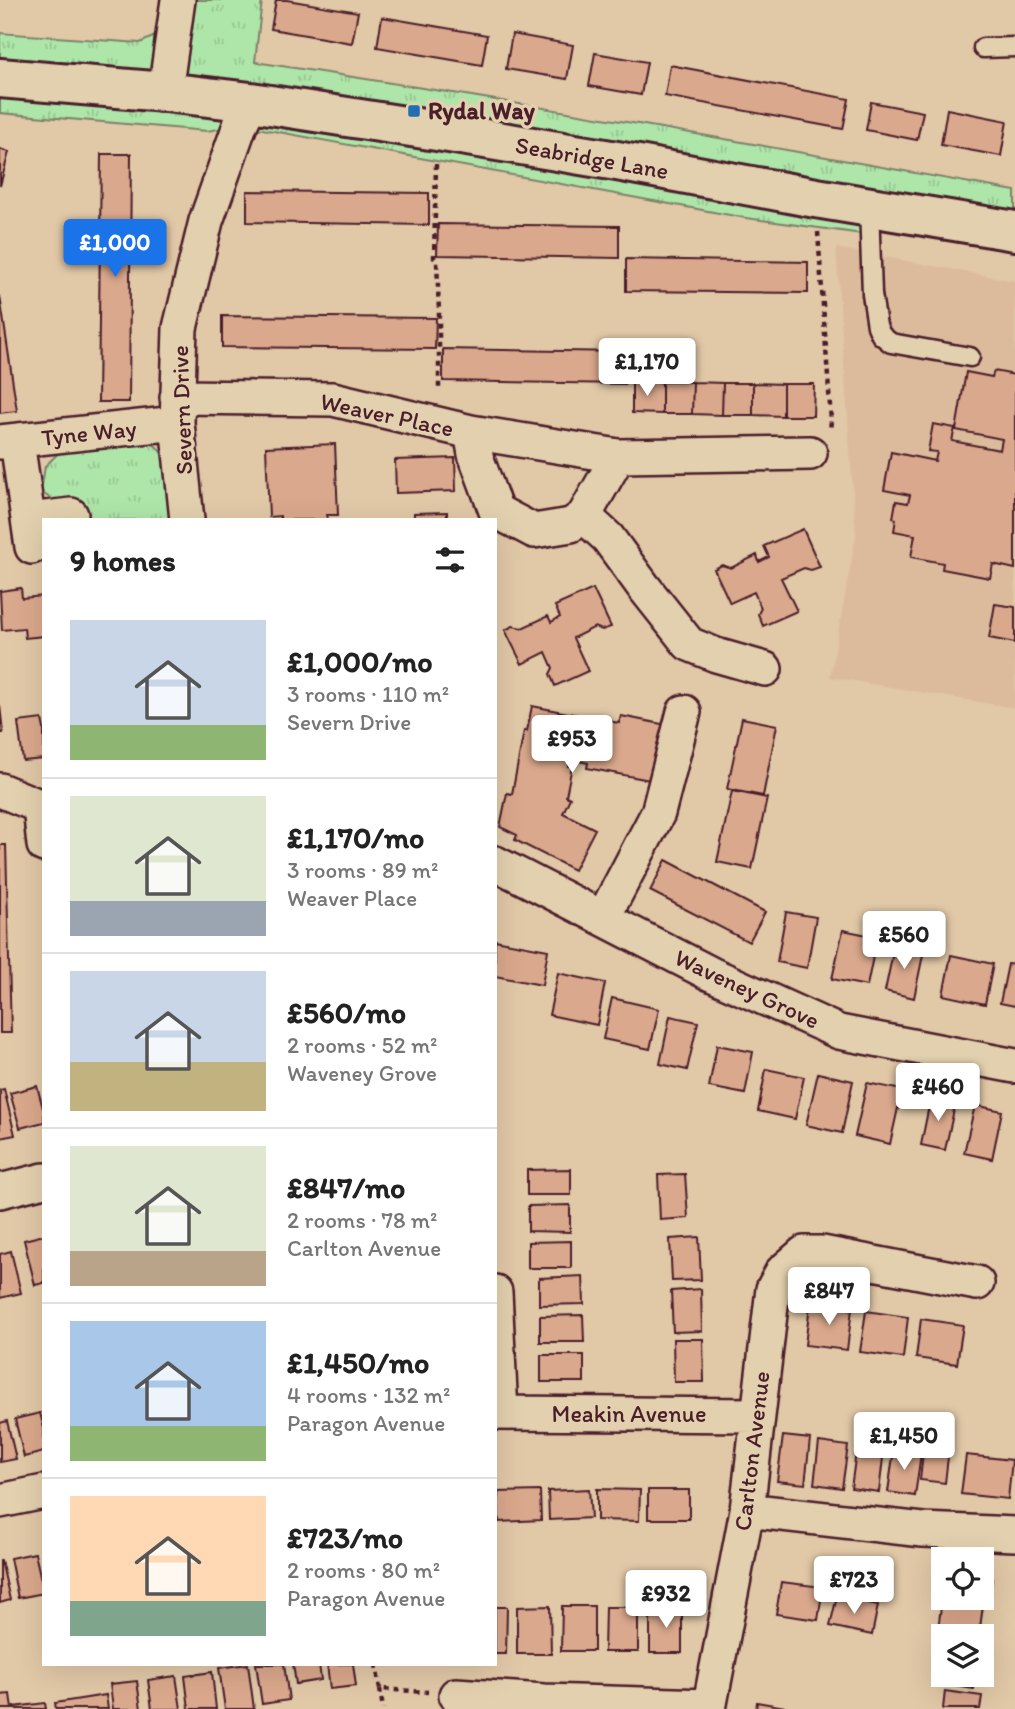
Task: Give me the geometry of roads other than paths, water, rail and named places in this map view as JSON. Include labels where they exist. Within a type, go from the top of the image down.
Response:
[{"type":"street","points":[[164,92],[178,0]]},
{"type":"street","name":"Seabridge Lane","points":[[0,78],[251,102],[617,161],[1015,231]]},
{"type":"street","name":"Severn Drive","points":[[187,518],[177,410],[180,328],[206,221],[240,125],[251,102]]},
{"type":"street","name":"Weaver Place","points":[[177,410],[333,399],[471,432],[618,456],[810,453]]},
{"type":"street","name":"Tyne Way","points":[[9,442],[177,410]]},
{"type":"street","name":"Weaver Place","points":[[471,432],[475,454],[496,511],[534,531],[571,525],[584,516]]},
{"type":"street","points":[[9,442],[31,533],[42,528]]},
{"type":"street","points":[[618,456],[584,516],[608,538],[689,644],[765,669]]},
{"type":"street","points":[[64,518],[71,515]]},
{"type":"street","points":[[603,918],[658,813],[684,712]]},
{"type":"street","points":[[0,790],[42,807]]},
{"type":"street","name":"Waveney Grove","points":[[497,864],[711,974],[839,1032],[1015,1066]]},
{"type":"street","points":[[0,1191],[42,1180]]},
{"type":"street","name":"Carlton Avenue","points":[[708,1708],[747,1510],[773,1289],[782,1272],[804,1253],[822,1253],[978,1283]]},
{"type":"street","name":"Meakin Avenue","points":[[497,1373],[498,1413],[757,1415]]},
{"type":"street","points":[[0,1501],[42,1492]]},
{"type":"street","points":[[747,1510],[923,1530],[1015,1534]]},
{"type":"street","points":[[456,1695],[545,1705],[708,1708]]},
{"type":"lane","points":[[983,48],[1015,47]]},
{"type":"lane","points":[[869,206],[873,294],[877,326],[881,335],[891,343],[970,358]]},
{"type":"place","name":"Rydal Way","points":[[414,111]]}]
